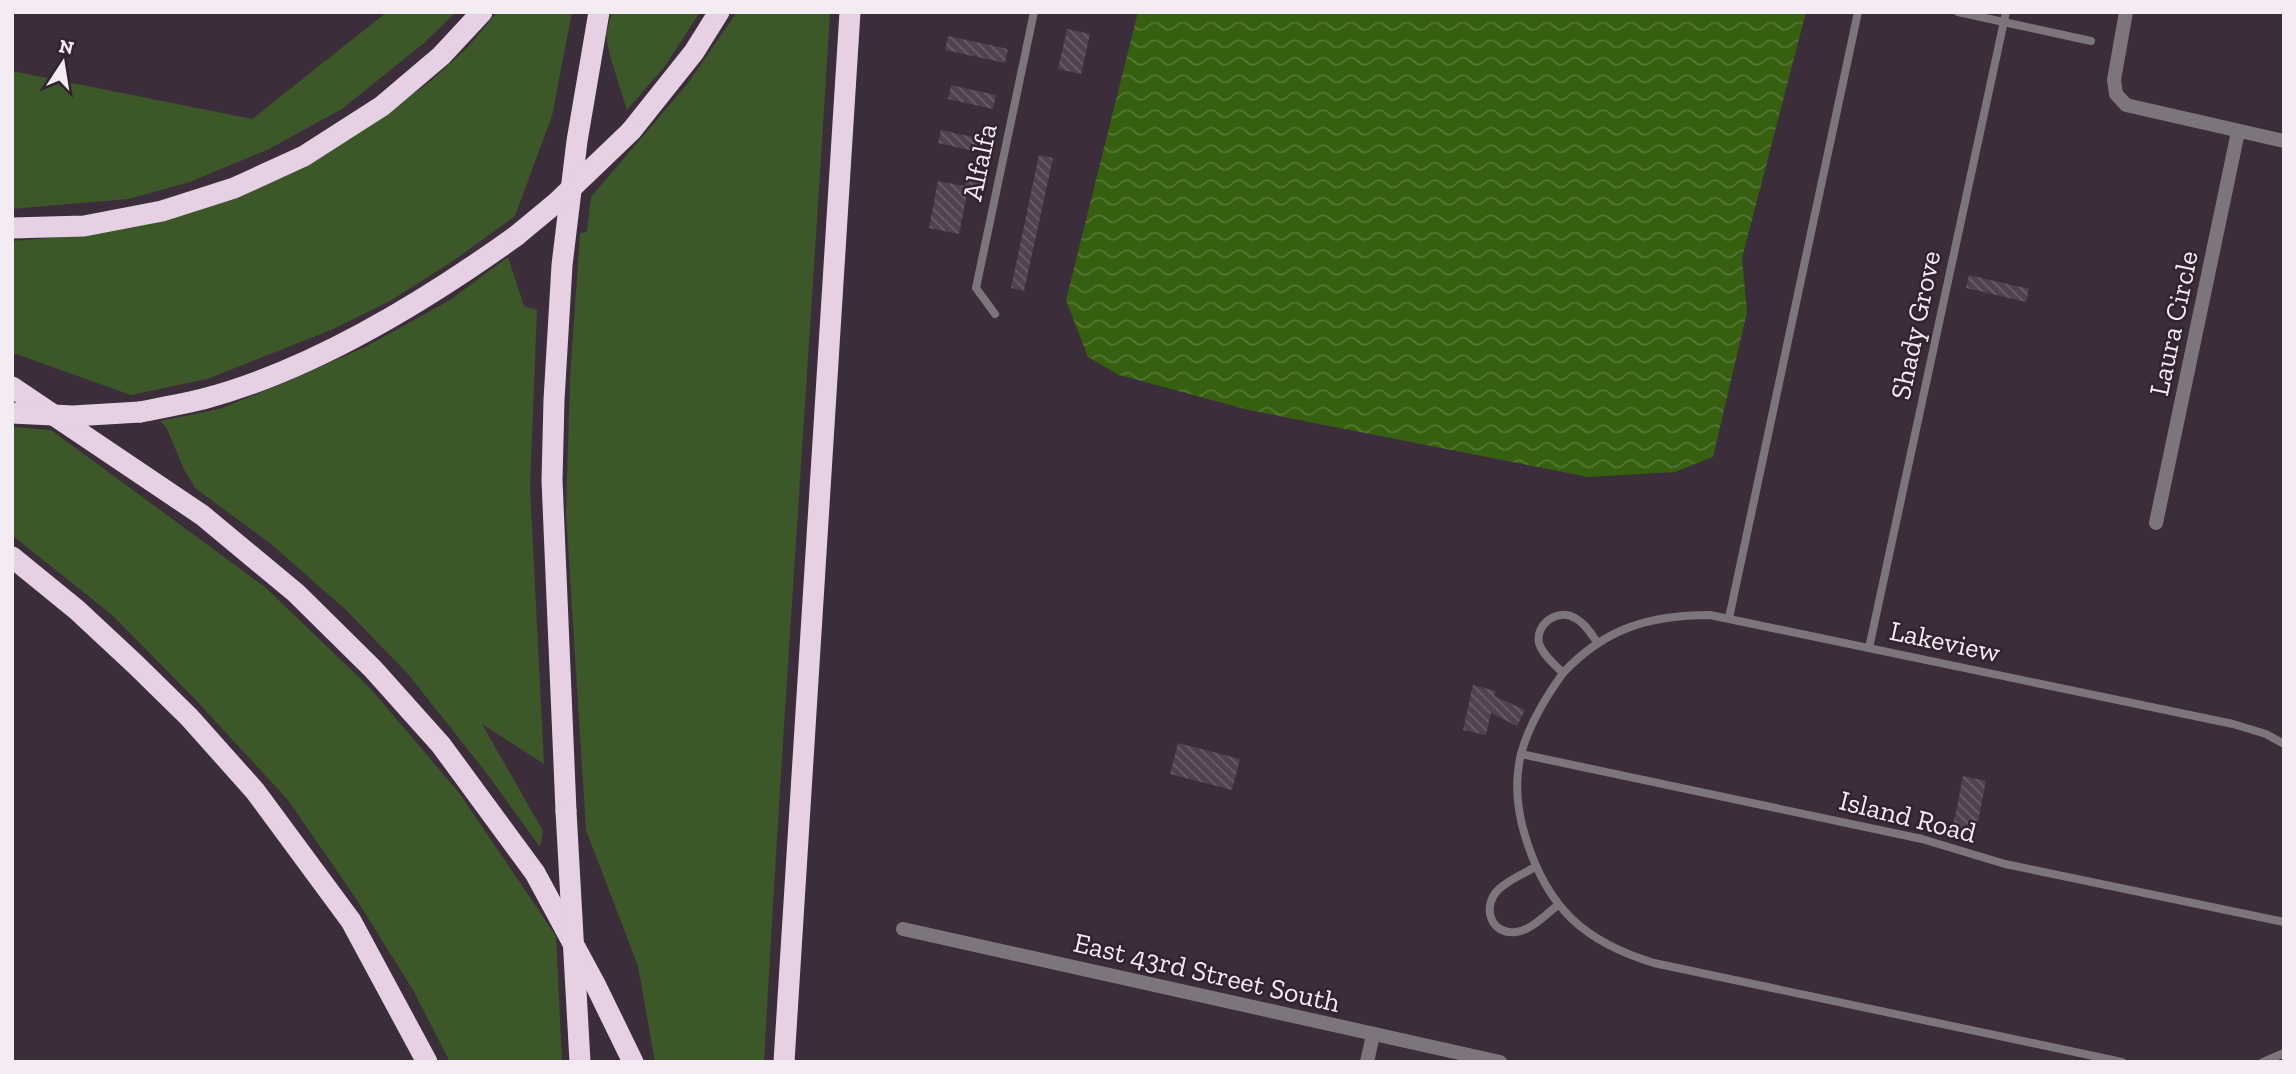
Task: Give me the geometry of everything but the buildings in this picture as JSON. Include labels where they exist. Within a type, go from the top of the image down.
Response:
[{"type":"highway","points":[[12,228],[84,226],[162,211],[246,183],[304,156],[382,106],[441,56],[482,12]]},
{"type":"highway","points":[[580,1062],[552,480],[562,265],[577,141],[599,12]]},
{"type":"highway","points":[[12,413],[73,416],[140,412],[204,398],[292,366],[351,339],[423,300],[516,236],[557,202],[631,131],[694,52],[719,12]]},
{"type":"highway","points":[[784,1062],[850,12]]},
{"type":"highway","points":[[12,387],[202,514],[296,593],[373,669],[441,745],[535,873],[596,986],[633,1062]]},
{"type":"highway","points":[[12,557],[77,610],[145,674],[189,717],[255,791],[351,921],[427,1062]]},
{"type":"street","points":[[2126,12],[2113,80],[2116,94],[2126,105],[2284,141]]},
{"type":"street","name":"Laura Circle","points":[[2156,523],[2238,132]]},
{"type":"street","name":"East 43rd Street South","points":[[903,929],[1500,1062]]},
{"type":"street","points":[[1367,1062],[1373,1034]]},
{"type":"lane","name":"Alfalfa","points":[[995,314],[975,288],[1034,12]]},
{"type":"lane","points":[[1729,618],[1858,12]]},
{"type":"lane","points":[[1958,12],[2091,41]]},
{"type":"lane","name":"Shady Grove","points":[[1869,648],[2006,12]]},
{"type":"lane","points":[[1563,673],[1540,646],[1542,628],[1548,619],[1556,615],[1574,617],[1582,622],[1597,642]]},
{"type":"lane","name":"Lakeview","points":[[2122,1062],[1654,964],[1605,944],[1585,931],[1558,905],[1535,867],[1520,820],[1516,788],[1521,754],[1533,721],[1563,673],[1597,642],[1626,627],[1660,618],[1701,615],[1729,618],[2233,724],[2266,734],[2284,744]]},
{"type":"lane","name":"Island Road","points":[[1521,754],[1922,839],[2005,863],[2284,922]]},
{"type":"lane","points":[[1535,867],[1499,889],[1489,909],[1490,919],[1499,929],[1518,932],[1558,905]]},
{"type":"lane","points":[[2263,1062],[2284,1053]]},
{"type":"shaded area","points":[[387,12],[456,12],[424,43],[342,109],[269,149],[190,182],[128,199],[12,209],[12,71],[252,119]]},
{"type":"shaded area","points":[[497,12],[572,12],[552,116],[515,216],[453,261],[390,301],[331,330],[207,379],[131,395],[16,354],[12,355],[12,241],[85,235],[368,127],[432,80],[468,47]]},
{"type":"shaded area","points":[[612,12],[700,12],[665,66],[627,110],[606,35]]},
{"type":"shaded area","points":[[737,12],[830,12],[764,1062],[655,1062],[638,966],[586,830],[566,513],[570,379],[580,233],[587,232],[591,197],[688,83]]},
{"type":"shaded area","points":[[508,257],[524,306],[537,310],[530,487],[544,764],[482,724],[543,831],[540,847],[485,771],[408,674],[346,610],[271,544],[195,488],[166,427],[160,421],[219,409],[367,346],[450,300]]},
{"type":"shaded area","points":[[12,427],[51,430],[265,587],[370,688],[460,794],[556,936],[562,1062],[450,1062],[413,990],[355,897],[288,800],[195,699],[111,614],[12,535]]},
{"type":"water","points":[[1138,12],[1806,12],[1742,258],[1747,312],[1713,457],[1675,472],[1588,477],[1249,410],[1119,375],[1088,357],[1066,300]]}]
